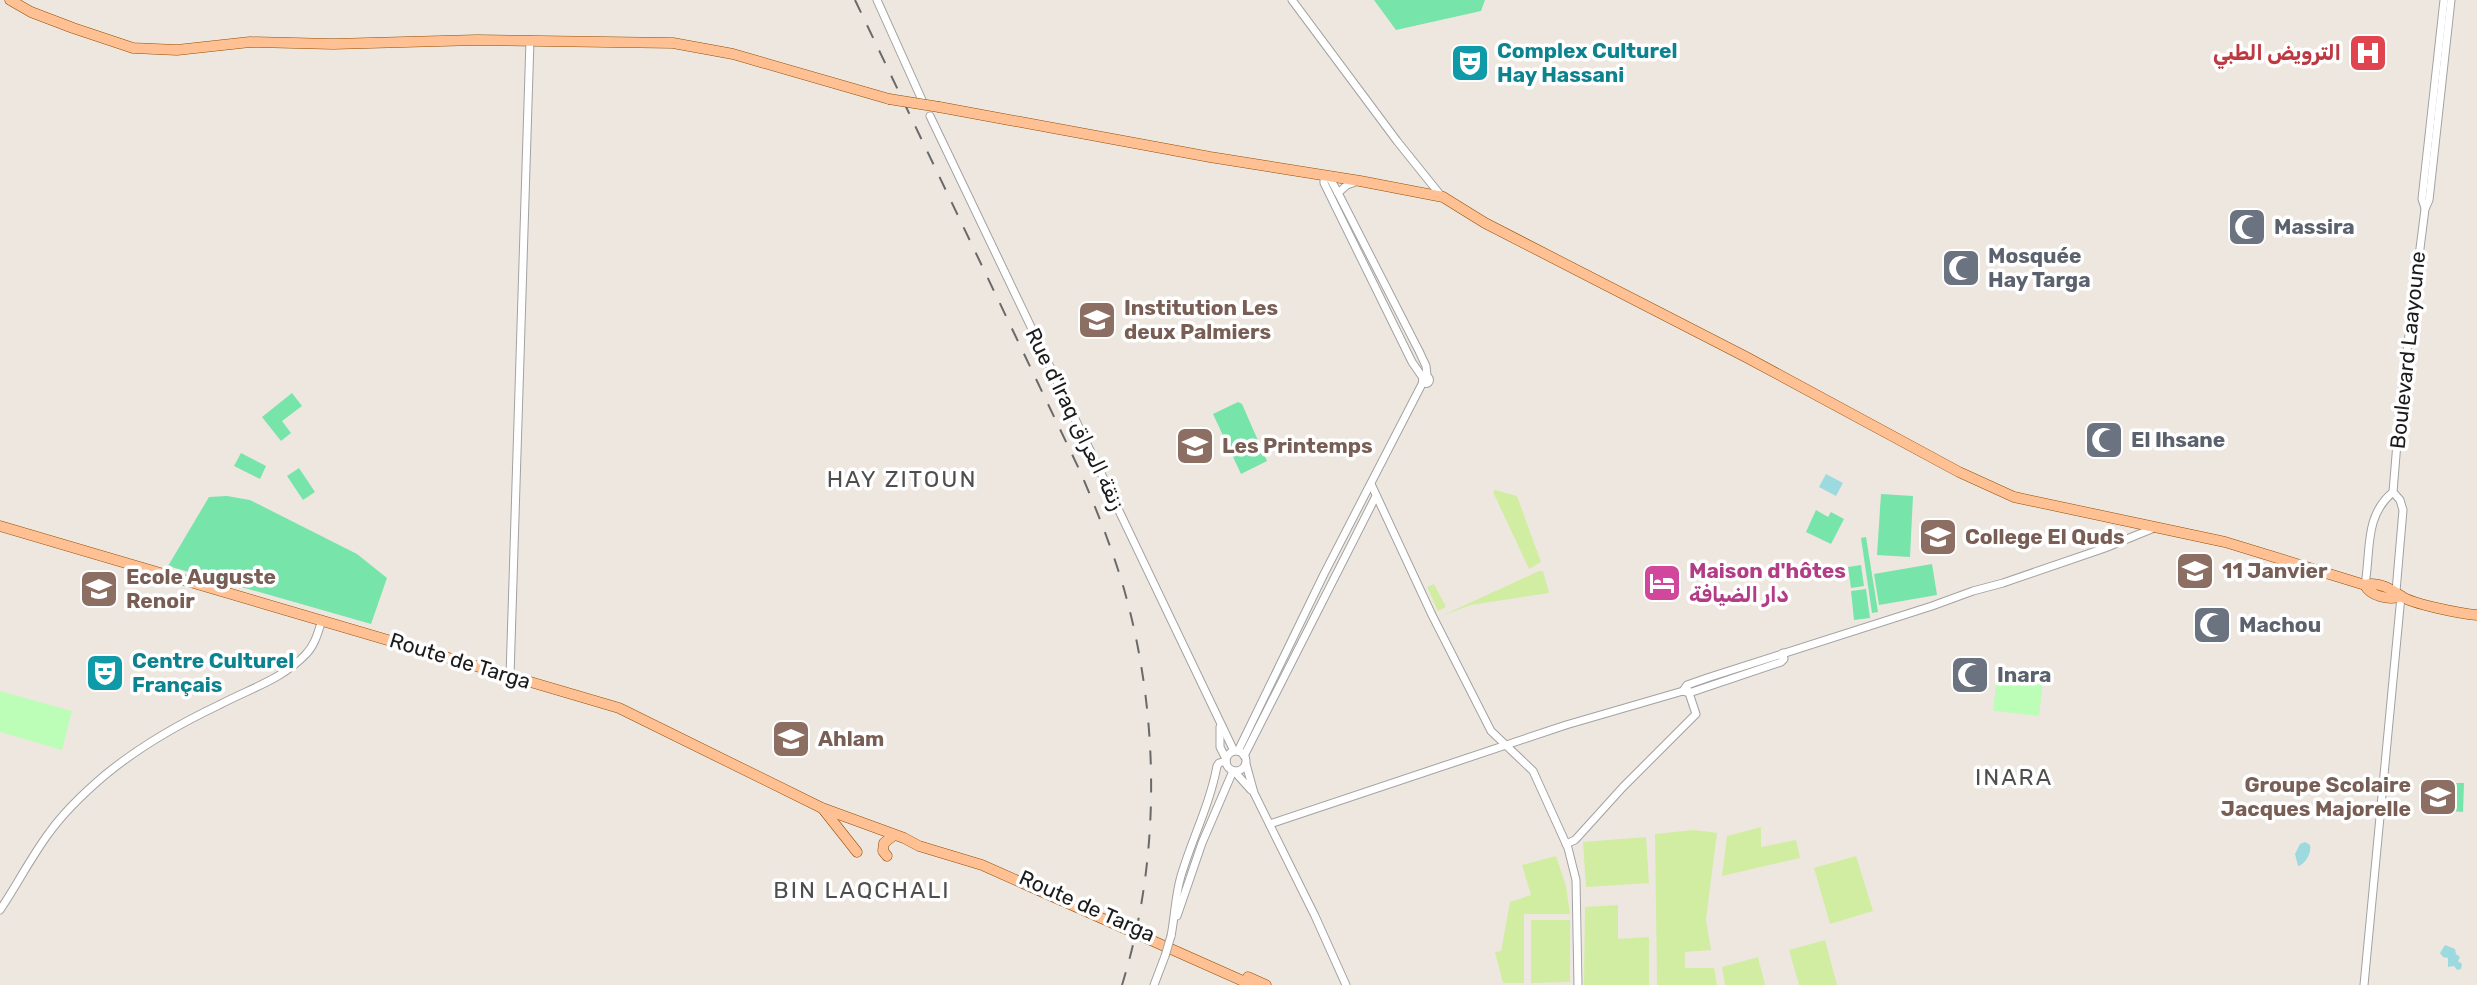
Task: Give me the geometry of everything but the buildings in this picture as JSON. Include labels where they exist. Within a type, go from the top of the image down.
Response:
[{"type":"main road","points":[[10,0],[31,12],[73,28],[133,48],[152,50],[197,49],[250,42],[333,44],[530,40],[637,41],[690,46],[733,54],[890,99],[1443,197],[1485,223],[2014,498],[2255,550],[2365,585],[2371,593],[2394,599],[2398,593],[2454,612],[2477,615]]},
{"type":"main road","name":"Route de Targa","points":[[0,526],[629,712],[822,808],[899,836],[916,845],[982,865],[1252,985]]},
{"type":"main road","points":[[822,808],[857,852]]},
{"type":"main road","points":[[887,856],[883,851],[884,843],[899,836]]},
{"type":"main road","name":"Route de Targa","points":[[899,836],[917,838],[981,859],[1266,985]]},
{"type":"street","points":[[877,0],[922,100]]},
{"type":"street","points":[[1292,0],[1397,141],[1443,197]]},
{"type":"street","name":"Boulevard Laayoune","points":[[2425,209],[2422,199],[2444,0]]},
{"type":"street","name":"Boulevard Laayoune","points":[[2364,985],[2398,593],[2403,510],[2400,500],[2393,492],[2400,406],[2425,209],[2429,200],[2451,0]]},
{"type":"street","points":[[510,676],[530,40]]},
{"type":"street","name":"Rue d'Iraq زنقة العراق","points":[[930,116],[1227,738],[1241,756],[1254,793]]},
{"type":"street","points":[[1173,926],[1227,782],[1234,771],[1242,769],[1242,741],[1424,379],[1426,366],[1419,351],[1331,180],[1324,175]]},
{"type":"street","points":[[1324,175],[1324,183],[1412,362],[1424,379]]},
{"type":"street","points":[[1338,193],[1347,185],[1360,181]]},
{"type":"street","points":[[1371,484],[1432,615],[1491,731],[1533,771],[1566,844],[1576,880],[1578,985]]},
{"type":"street","points":[[2365,585],[2373,518],[2381,504],[2393,492]]},
{"type":"street","points":[[1217,766],[1241,756],[1376,496]]},
{"type":"street","points":[[1270,824],[1507,745],[1686,690],[1783,653],[2053,566],[2155,527]]},
{"type":"street","points":[[0,910],[49,833],[65,813],[103,777],[129,756],[158,739],[295,665],[313,644],[322,620]]},
{"type":"street","points":[[1566,844],[1576,840],[1623,787],[1696,714],[1686,690]]},
{"type":"street","name":"Rue d'Iraq زنقة العراق","points":[[1220,723],[1220,747],[1228,767],[1254,793]]},
{"type":"street","points":[[1227,738],[1237,743],[1242,741]]},
{"type":"street","points":[[1154,985],[1171,936],[1180,880],[1210,794],[1220,747]]},
{"type":"street","points":[[1227,782],[1244,782]]},
{"type":"street","points":[[1254,793],[1346,985]]},
{"type":"green space","points":[[1374,0],[1485,0],[1481,11],[1396,30]]},
{"type":"green space","points":[[292,393],[302,406],[282,421],[291,433],[281,441],[262,417]]},
{"type":"green space","points":[[1238,402],[1242,404],[1267,461],[1241,474],[1213,414]]},
{"type":"green space","points":[[241,453],[266,466],[260,479],[234,466]]},
{"type":"green space","points":[[299,468],[315,492],[303,500],[287,476]]},
{"type":"green space","points":[[1495,490],[1517,496],[1541,562],[1529,569],[1493,492]]},
{"type":"green space","points":[[1881,494],[1913,496],[1910,557],[1877,555]]},
{"type":"green space","points":[[227,496],[250,500],[357,554],[387,578],[371,624],[168,566],[209,497]]},
{"type":"green space","points":[[1816,510],[1828,517],[1831,512],[1844,519],[1831,544],[1806,532]]},
{"type":"green space","points":[[1866,537],[1878,612],[1872,613],[1861,538]]},
{"type":"green space","points":[[1932,564],[1937,595],[1879,605],[1874,574]]},
{"type":"green space","points":[[1861,565],[1864,586],[1851,588],[1848,567]]},
{"type":"green space","points":[[1543,571],[1549,593],[1471,605],[1441,616]]},
{"type":"green space","points":[[1434,584],[1446,607],[1438,611],[1427,587]]},
{"type":"green space","points":[[1866,589],[1870,618],[1854,620],[1851,591]]},
{"type":"green space","points":[[1998,668],[2044,673],[2039,716],[1993,711]]},
{"type":"green space","points":[[0,691],[72,711],[62,750],[0,732]]},
{"type":"green space","points":[[2451,783],[2464,783],[2463,812],[2450,811]]},
{"type":"green space","points":[[1761,827],[1761,847],[1796,840],[1800,858],[1722,876],[1727,836]]},
{"type":"green space","points":[[1694,830],[1717,833],[1706,919],[1711,950],[1685,952],[1685,968],[1714,968],[1717,985],[1657,985],[1655,834]]},
{"type":"green space","points":[[1646,837],[1649,883],[1586,887],[1583,842]]},
{"type":"green space","points":[[1556,856],[1566,886],[1570,914],[1524,914],[1524,983],[1503,983],[1495,952],[1501,951],[1510,902],[1531,895],[1522,865]]},
{"type":"green space","points":[[1856,856],[1873,911],[1830,924],[1814,868]]},
{"type":"green space","points":[[1618,905],[1618,939],[1649,937],[1649,985],[1584,985],[1585,907]]},
{"type":"green space","points":[[1531,920],[1570,920],[1570,982],[1531,983]]},
{"type":"green space","points":[[1825,940],[1837,985],[1799,985],[1789,950]]},
{"type":"green space","points":[[1758,957],[1765,985],[1725,985],[1722,967]]},
{"type":"water","points":[[1826,474],[1843,483],[1836,496],[1819,487]]},
{"type":"water","points":[[2305,842],[2310,845],[2310,851],[2305,861],[2298,866],[2295,854],[2300,844]]},
{"type":"water","points":[[2445,945],[2455,949],[2460,957],[2458,961],[2462,964],[2461,969],[2448,967],[2448,958],[2440,953]]},
{"type":"railway","points":[[855,0],[1079,469],[1124,589],[1136,637],[1144,687],[1151,787],[1144,888],[1122,985]]},
{"type":"place","name":"الترويض الطبي","points":[[2368,53]]},
{"type":"place","name":"Complex Culturel Hay Hassani","points":[[1470,63]]},
{"type":"place","name":"Massira","points":[[2247,227]]},
{"type":"place","name":"Mosquée Hay Targa","points":[[1961,268]]},
{"type":"place","name":"Institution Les deux Palmiers","points":[[1097,320]]},
{"type":"place","name":"El Ihsane","points":[[2104,440]]},
{"type":"place","name":"Les Printemps","points":[[1195,446]]},
{"type":"place","name":"College El Quds","points":[[1938,537]]},
{"type":"place","name":"11 Janvier","points":[[2195,571]]},
{"type":"place","name":"Maison d'hôtes دار الضيافة","points":[[1662,583]]},
{"type":"place","name":"Ecole Auguste Renoir","points":[[99,589]]},
{"type":"place","name":"Machou","points":[[2212,625]]},
{"type":"place","name":"Centre Culturel Français","points":[[105,673]]},
{"type":"place","name":"Inara","points":[[1970,675]]},
{"type":"place","name":"Ahlam","points":[[791,739]]},
{"type":"place","name":"Groupe Scolaire Jacques Majorelle","points":[[2438,797]]},
{"type":"district","name":"HAY ZITOUN","points":[[902,479]]},
{"type":"district","name":"INARA","points":[[2014,777]]},
{"type":"district","name":"BIN LAQCHALI","points":[[862,890]]}]
